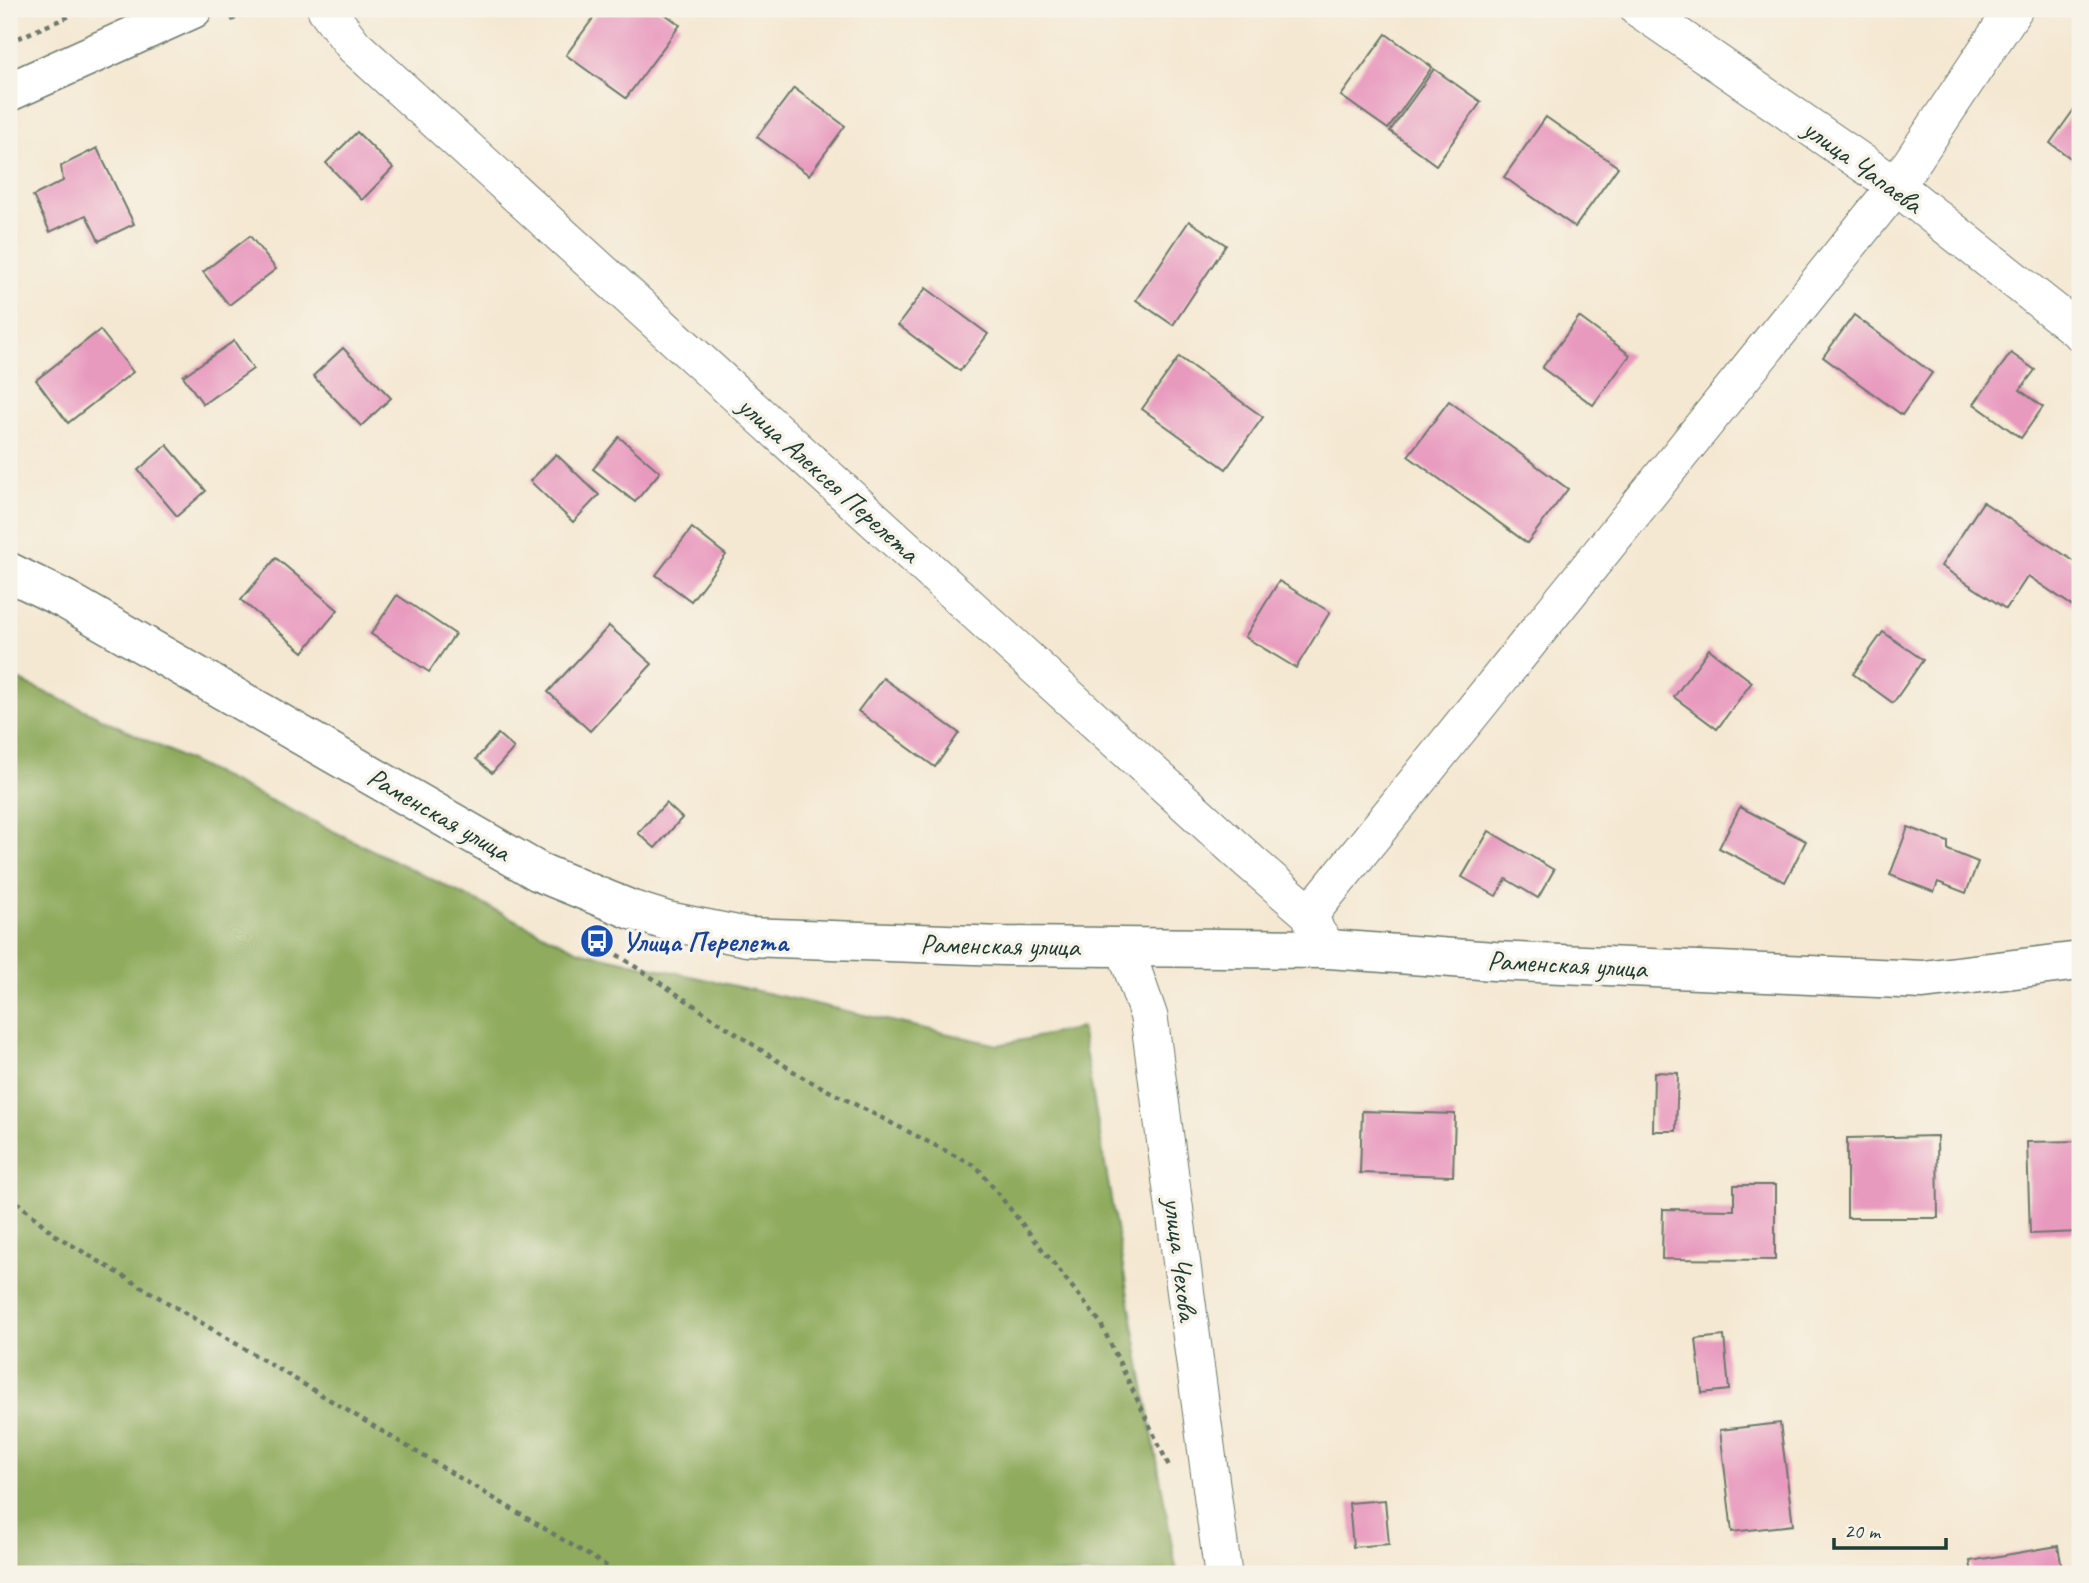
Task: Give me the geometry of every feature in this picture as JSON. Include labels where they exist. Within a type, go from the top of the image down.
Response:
[{"type":"main road","points":[[9,92],[193,9]]},
{"type":"main road","name":"Раменская улица","points":[[9,572],[78,607],[539,872],[667,921],[747,937],[1003,946],[1329,949],[1494,961],[1923,980],[2080,961]]},
{"type":"street","name":"улица Алексея Перелета","points":[[326,9],[354,46],[1229,844],[1310,914],[1316,932],[1329,949]]},
{"type":"street","name":"улица Чапаева","points":[[1639,9],[1896,187],[2080,332]]},
{"type":"street","points":[[1310,914],[1896,187],[2014,9]]},
{"type":"street","name":"улица Чехова","points":[[1125,948],[1149,1017],[1223,1574]]},
{"type":"path","points":[[9,42],[86,9]]},
{"type":"path","points":[[597,941],[802,1077],[977,1167],[1100,1322],[1173,1473]]},
{"type":"path","points":[[9,1195],[55,1235],[620,1574]]},
{"type":"green space","points":[[9,676],[91,713],[579,951],[998,1045],[1081,1028],[1177,1574],[9,1574]]},
{"type":"building","points":[[600,9],[658,9],[680,25],[626,98],[566,55]]},
{"type":"building","points":[[1386,34],[1432,67],[1388,129],[1341,96]]},
{"type":"building","points":[[1434,69],[1481,102],[1436,165],[1390,131]]},
{"type":"building","points":[[794,88],[845,126],[809,175],[757,137]]},
{"type":"building","points":[[2080,101],[2080,165],[2050,143]]},
{"type":"building","points":[[1546,117],[1618,167],[1575,227],[1504,177]]},
{"type":"building","points":[[357,132],[393,168],[362,200],[326,163]]},
{"type":"building","points":[[97,148],[134,224],[99,241],[86,215],[50,232],[33,196],[63,181],[61,166]]},
{"type":"building","points":[[1189,221],[1226,245],[1173,325],[1136,300]]},
{"type":"building","points":[[250,236],[276,269],[229,305],[203,272]]},
{"type":"building","points":[[926,288],[988,334],[960,371],[898,325]]},
{"type":"building","points":[[1854,315],[1932,373],[1902,415],[1823,357]]},
{"type":"building","points":[[1579,317],[1630,355],[1593,405],[1542,368]]},
{"type":"building","points":[[100,330],[133,372],[68,423],[36,380]]},
{"type":"building","points":[[234,341],[253,369],[203,404],[183,376]]},
{"type":"building","points":[[343,348],[391,398],[361,426],[313,376]]},
{"type":"building","points":[[2011,353],[2035,370],[2020,390],[2043,407],[2021,438],[1974,404]]},
{"type":"building","points":[[1179,357],[1263,417],[1226,469],[1142,409]]},
{"type":"building","points":[[1449,401],[1568,489],[1527,543],[1408,456]]},
{"type":"building","points":[[619,437],[660,472],[635,502],[593,469]]},
{"type":"building","points":[[167,445],[206,491],[177,516],[138,470]]},
{"type":"building","points":[[556,454],[599,495],[573,522],[530,481]]},
{"type":"building","points":[[1983,502],[2080,565],[2080,611],[2028,576],[2006,609],[1941,566]]},
{"type":"building","points":[[692,528],[726,555],[691,601],[656,575]]},
{"type":"building","points":[[276,558],[338,610],[303,652],[241,600]]},
{"type":"building","points":[[1279,581],[1330,612],[1296,668],[1245,637]]},
{"type":"building","points":[[397,595],[455,634],[429,672],[371,634]]},
{"type":"building","points":[[609,626],[652,664],[590,731],[548,692]]},
{"type":"building","points":[[1883,632],[1923,660],[1893,703],[1853,674]]},
{"type":"building","points":[[1709,649],[1752,682],[1717,729],[1674,697]]},
{"type":"building","points":[[883,678],[959,733],[935,767],[858,711]]},
{"type":"building","points":[[498,734],[514,748],[492,773],[476,759]]},
{"type":"building","points":[[666,803],[682,818],[655,848],[638,833]]},
{"type":"building","points":[[1740,807],[1806,841],[1785,882],[1719,848]]},
{"type":"building","points":[[1908,827],[1948,842],[1948,850],[1978,862],[1966,893],[1938,882],[1934,892],[1890,875]]},
{"type":"building","points":[[1489,831],[1554,870],[1538,898],[1506,879],[1496,896],[1462,877]]},
{"type":"building","points":[[1654,1072],[1678,1073],[1676,1131],[1653,1131]]},
{"type":"building","points":[[1362,1111],[1455,1114],[1453,1176],[1360,1173]]},
{"type":"building","points":[[1937,1136],[1938,1218],[1847,1218],[1847,1138]]},
{"type":"building","points":[[2080,1141],[2080,1232],[2030,1234],[2027,1142]]},
{"type":"building","points":[[1734,1185],[1775,1185],[1775,1260],[1662,1259],[1663,1209],[1734,1210]]},
{"type":"building","points":[[1724,1336],[1729,1390],[1702,1393],[1696,1339]]},
{"type":"building","points":[[1780,1423],[1793,1525],[1732,1532],[1720,1430]]},
{"type":"building","points":[[1385,1500],[1389,1544],[1353,1547],[1349,1503]]},
{"type":"building","points":[[2058,1546],[2063,1574],[1972,1574],[1970,1561]]},
{"type":"place","name":"Улица Перелета","points":[[597,941]]}]
